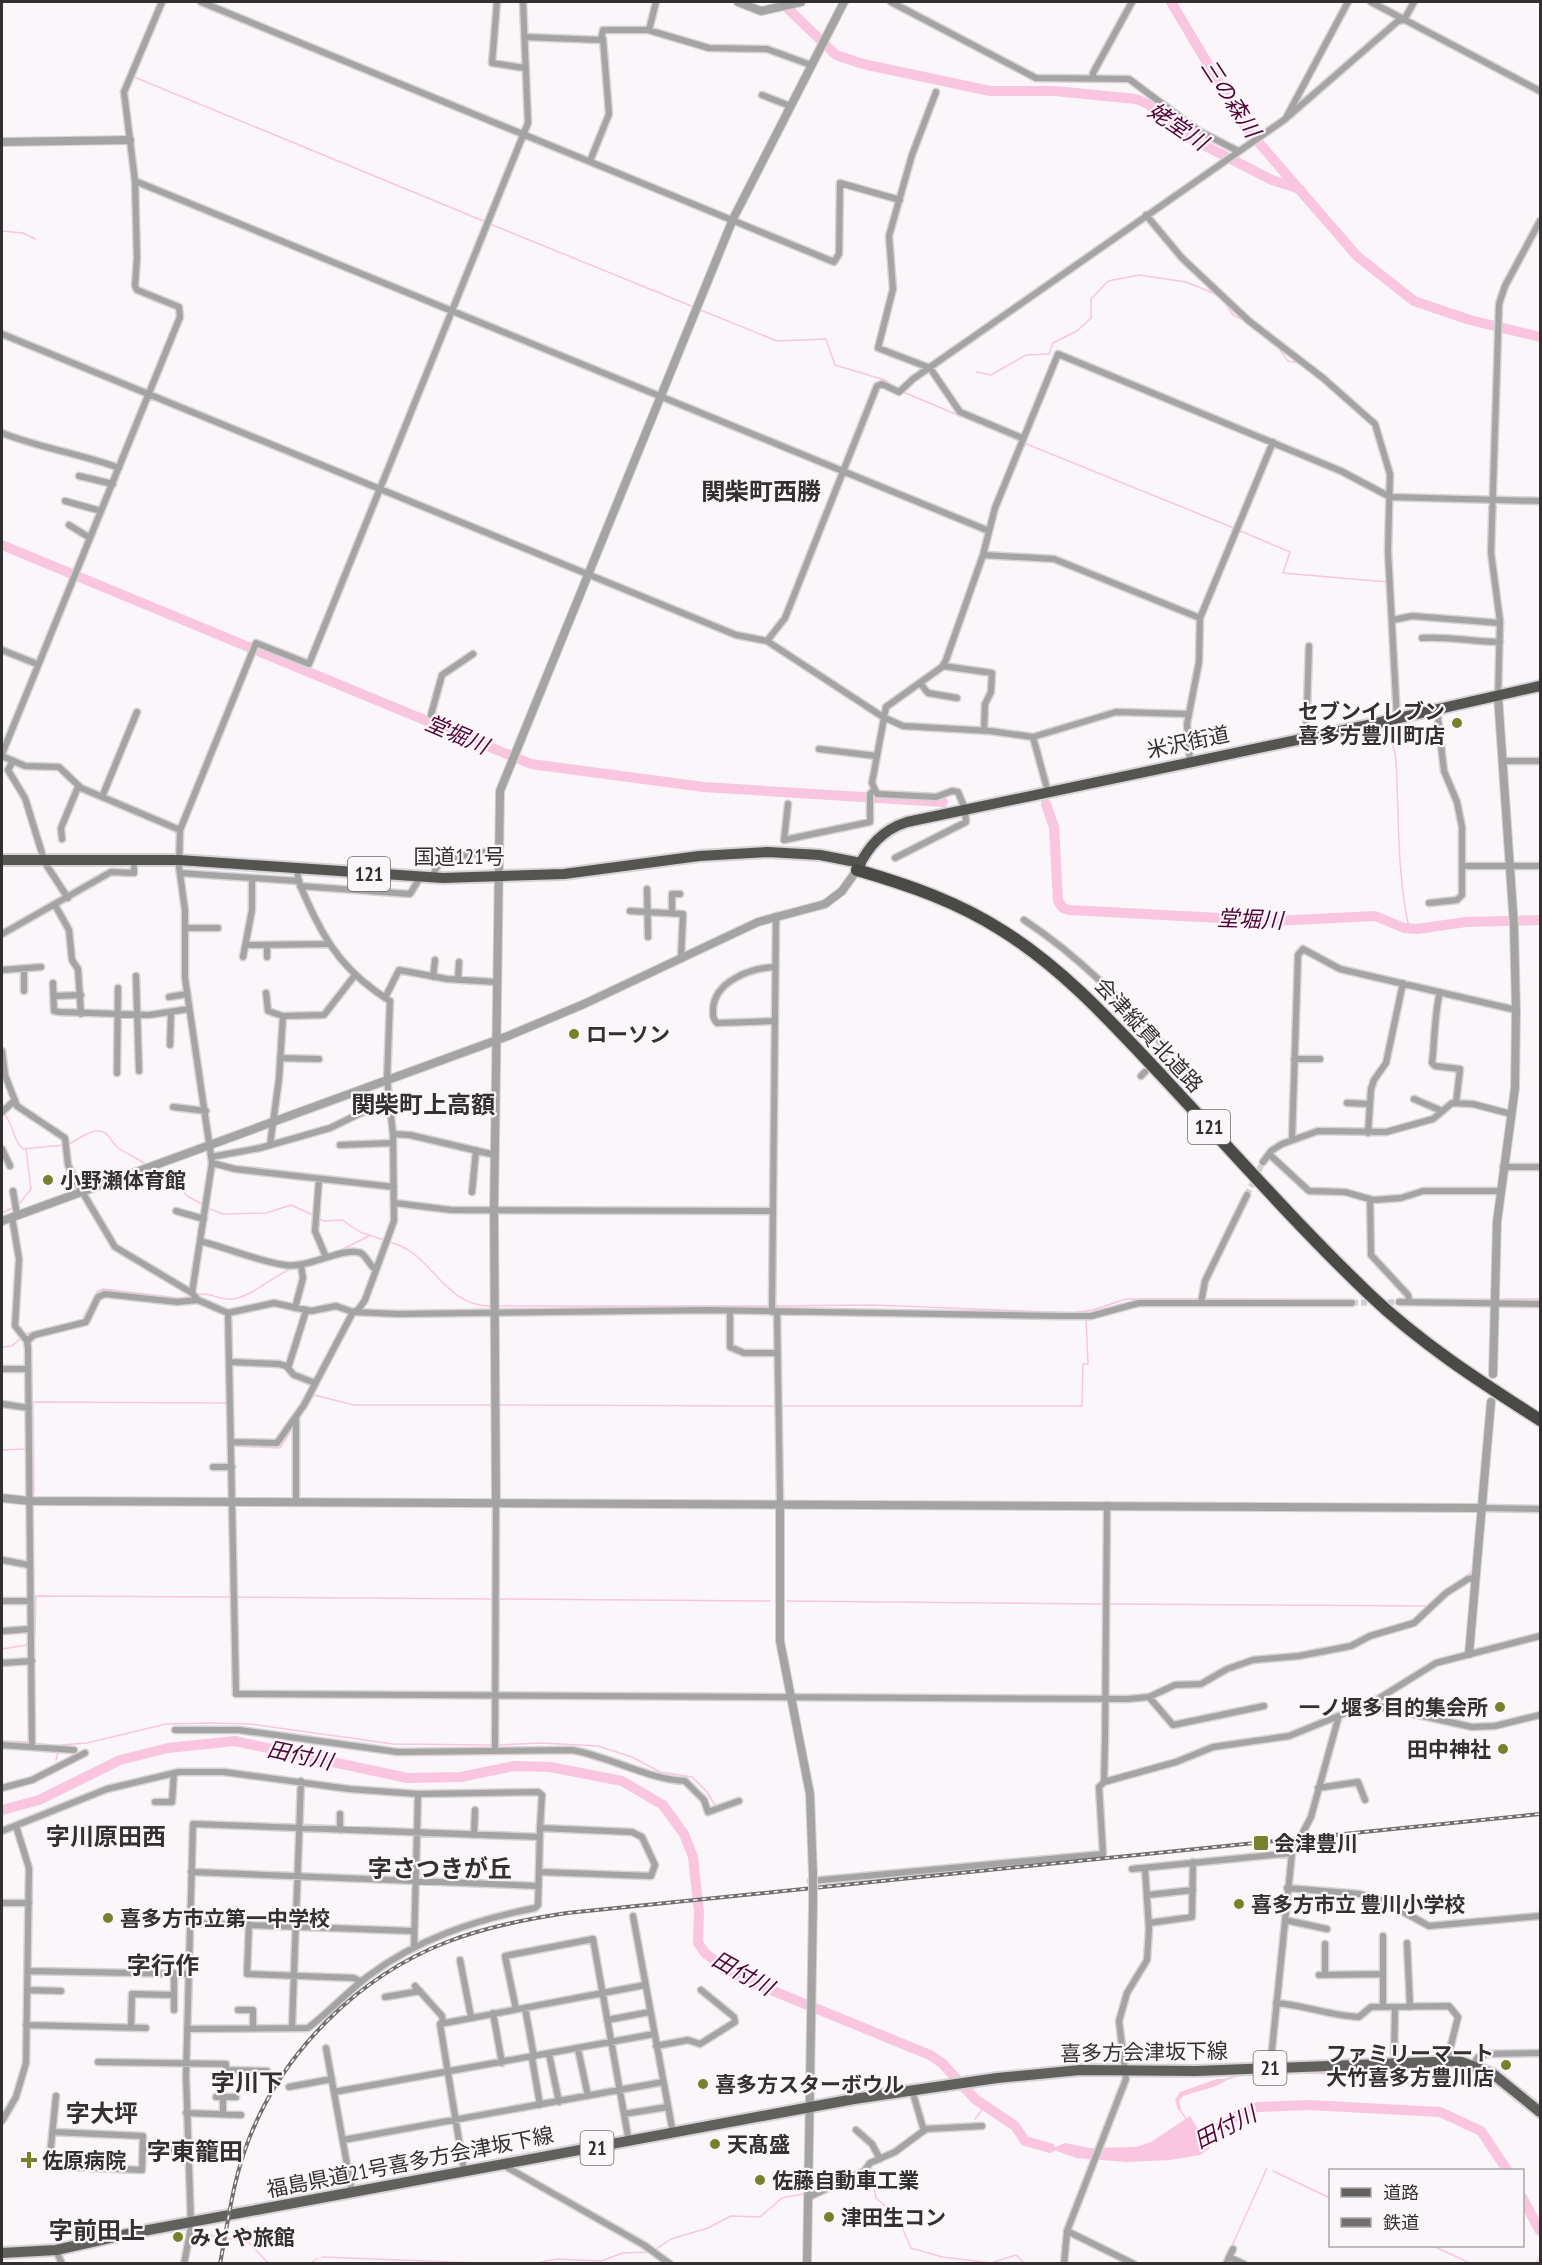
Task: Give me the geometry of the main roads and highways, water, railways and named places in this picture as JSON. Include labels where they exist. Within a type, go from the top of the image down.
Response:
[{"type":"highway","name":"米沢街道","points":[[859,866],[879,836],[894,826],[1540,686]]},
{"type":"highway","points":[[773,852],[784,840],[788,852]]},
{"type":"highway","name":"国道121号","points":[[2,860],[44,858],[179,860],[297,870],[427,877],[564,874],[735,854],[773,852],[788,852],[859,866]]},
{"type":"highway","name":"国道121号","points":[[735,854],[859,866]]},
{"type":"highway","name":"会津縦貫北道路","points":[[859,866],[911,878],[956,897],[1007,925],[1067,969],[1098,998],[1318,1234],[1376,1292],[1444,1348],[1540,1414]]},
{"type":"highway","name":"会津縦貫北道路","points":[[859,866],[954,903],[1002,930],[1060,972],[1099,1009],[1272,1196],[1371,1297],[1464,1369],[1540,1420]]},
{"type":"main road","name":"喜多方会津坂下線","points":[[932,2087],[1069,2071],[1269,2068],[1447,2061],[1473,2065],[1510,2086],[1540,2112]]},
{"type":"main road","name":"福島県道21号喜多方会津坂下線","points":[[2,2253],[56,2250],[464,2171],[932,2087]]},
{"type":"waterway","name":"姥堂川","points":[[781,2],[836,55],[863,64],[990,91],[1055,91],[1136,99],[1148,104],[1184,135],[1272,180],[1300,189]]},
{"type":"waterway","name":"姥堂川","points":[[1171,2],[1246,128],[1357,256],[1414,301],[1470,320],[1540,337]]},
{"type":"waterway","points":[[134,77],[486,222]]},
{"type":"waterway","points":[[490,224],[694,307]]},
{"type":"waterway","points":[[2,231],[23,233],[35,239]]},
{"type":"waterway","points":[[977,372],[991,375],[1026,355],[1049,354],[1053,343],[1077,331],[1091,318],[1091,299],[1108,281],[1139,275],[1186,282],[1218,295]]},
{"type":"waterway","points":[[1225,303],[1233,315],[1245,321]]},
{"type":"waterway","points":[[698,309],[777,341],[826,339],[835,365],[885,380],[896,388]]},
{"type":"waterway","points":[[1256,330],[1280,350],[1288,361],[1300,363]]},
{"type":"waterway","points":[[30,342],[76,361]]},
{"type":"waterway","points":[[903,392],[1020,441]]},
{"type":"waterway","points":[[1024,443],[1234,528]]},
{"type":"waterway","points":[[1380,450],[1384,465]]},
{"type":"waterway","points":[[1385,491],[1387,481]]},
{"type":"waterway","points":[[1238,530],[1290,552],[1283,573],[1388,582]]},
{"type":"waterway","name":"堂堀川","points":[[2,545],[531,764],[704,787],[943,802]]},
{"type":"waterway","points":[[1389,725],[1396,761],[1400,866],[1409,928]]},
{"type":"waterway","name":"堂堀川","points":[[1046,804],[1054,827],[1058,901],[1063,908],[1069,910],[1275,921],[1375,916],[1404,928],[1417,929],[1466,922],[1540,920]]},
{"type":"waterway","points":[[4,1114],[23,1149],[64,1145]]},
{"type":"waterway","points":[[69,1144],[87,1134],[101,1131],[107,1134],[118,1148],[147,1165]]},
{"type":"waterway","points":[[18,1205],[31,1189],[26,1149]]},
{"type":"waterway","points":[[153,1170],[170,1175],[187,1196],[204,1205]]},
{"type":"waterway","points":[[207,1208],[223,1214],[266,1213],[291,1205],[313,1215]]},
{"type":"waterway","points":[[2,1213],[14,1207]]},
{"type":"waterway","points":[[317,1218],[324,1221],[342,1220],[360,1232],[384,1240]]},
{"type":"waterway","points":[[339,1251],[369,1236]]},
{"type":"waterway","points":[[389,1242],[417,1256],[461,1298],[475,1304],[493,1306]]},
{"type":"waterway","points":[[196,1295],[206,1294],[223,1299],[241,1297],[293,1268]]},
{"type":"waterway","points":[[82,1320],[97,1292],[103,1289],[178,1298],[191,1297]]},
{"type":"waterway","points":[[774,1306],[873,1305],[1072,1313],[1093,1310],[1126,1299],[1198,1299]]},
{"type":"waterway","points":[[1203,1299],[1346,1300]]},
{"type":"waterway","points":[[1440,1300],[1492,1299]]},
{"type":"waterway","points":[[1497,1299],[1540,1299]]},
{"type":"waterway","points":[[498,1306],[769,1306]]},
{"type":"waterway","points":[[780,1406],[1082,1406],[1083,1364],[1088,1364],[1086,1317]]},
{"type":"waterway","points":[[24,1334],[46,1329]]},
{"type":"waterway","points":[[2,1347],[12,1346],[21,1338]]},
{"type":"waterway","points":[[299,1418],[314,1395],[354,1405],[493,1405]]},
{"type":"waterway","points":[[34,1493],[33,1402],[226,1403]]},
{"type":"waterway","points":[[498,1405],[775,1406]]},
{"type":"waterway","points":[[234,1446],[280,1448],[293,1427]]},
{"type":"waterway","points":[[228,1434],[229,1446]]},
{"type":"waterway","points":[[2,1450],[27,1449]]},
{"type":"waterway","points":[[1467,1576],[1473,1570]]},
{"type":"waterway","points":[[32,1635],[35,1635],[36,1596],[232,1597]]},
{"type":"waterway","points":[[237,1597],[493,1599]]},
{"type":"waterway","points":[[498,1599],[770,1601]]},
{"type":"waterway","points":[[787,1601],[1104,1604]]},
{"type":"waterway","points":[[1109,1604],[1428,1606]]},
{"type":"waterway","points":[[2,1649],[27,1645]]},
{"type":"waterway","points":[[61,1745],[87,1743],[166,1724],[210,1723],[250,1724],[393,1744],[492,1745]]},
{"type":"waterway","points":[[2,1741],[30,1742]]},
{"type":"waterway","name":"田付川","points":[[2,1810],[39,1800],[120,1760],[168,1748],[235,1741],[407,1778],[461,1777],[514,1766],[550,1767],[622,1781],[663,1805],[684,1834],[693,1857],[699,1912],[698,1943],[705,1953],[726,1969],[756,1984],[930,2055],[942,2063],[975,2099],[1015,2126],[1025,2141],[1050,2148]]},
{"type":"waterway","points":[[497,1745],[541,1743],[598,1746],[632,1757],[660,1772],[692,1777],[707,1792],[716,1807]]},
{"type":"waterway","points":[[56,1760],[58,1752]]},
{"type":"waterway","points":[[1226,2079],[1242,2075],[1311,2073],[1367,2076],[1425,2086],[1440,2085]]},
{"type":"waterway","name":"田付川","points":[[1193,2145],[1243,2112],[1258,2107],[1309,2105],[1440,2112],[1481,2131],[1506,2169]]},
{"type":"waterway","points":[[975,2119],[985,2106]]},
{"type":"waterway","points":[[1179,2108],[1186,2119]]},
{"type":"waterway","points":[[926,2125],[945,2125]]},
{"type":"waterway","points":[[890,2151],[921,2129]]},
{"type":"waterway","points":[[870,2168],[876,2198],[897,2216],[911,2248],[942,2257],[991,2263],[1016,2255],[1025,2264]]},
{"type":"waterway","points":[[1232,2246],[1267,2168]]},
{"type":"waterway","points":[[1273,2171],[1329,2198]]},
{"type":"waterway","points":[[656,2249],[671,2239],[708,2228],[731,2216],[760,2217],[782,2198],[803,2194]]},
{"type":"waterway","name":"田付川","points":[[1524,2201],[1540,2231]]},
{"type":"waterway","points":[[180,2264],[187,2233]]},
{"type":"waterway","points":[[198,2233],[248,2242],[269,2264]]},
{"type":"waterway","points":[[1435,2247],[1472,2264]]},
{"type":"waterway","points":[[532,2264],[557,2259],[601,2261],[623,2253],[649,2252]]},
{"type":"waterway","points":[[322,2257],[504,2264]]},
{"type":"waterway","points":[[309,2264],[318,2258]]},
{"type":"waterway","points":[[1534,2264],[1540,2258]]},
{"type":"tunnel","points":[[1145,1072],[1165,1053]]},
{"type":"tunnel","points":[[1247,1195],[1263,1162]]},
{"type":"tunnel","points":[[1352,1303],[1399,1302]]},
{"type":"railway","points":[[220,2264],[231,2201],[243,2154],[264,2107],[282,2076],[303,2047],[328,2020],[384,1975],[447,1942],[476,1932],[567,1913],[1540,1814]]},
{"type":"place","name":"セブンイレブン 喜多方豊川町店","points":[[1457,723]]},
{"type":"place","name":"ローソン","points":[[574,1034]]},
{"type":"place","name":"小野瀬体育館","points":[[48,1180]]},
{"type":"place","name":"一ノ堰多目的集会所","points":[[1500,1707]]},
{"type":"place","name":"田中神社","points":[[1503,1749]]},
{"type":"place","name":"会津豊川","points":[[1261,1843]]},
{"type":"place","name":"喜多方市立 豊川小学校","points":[[1239,1904]]},
{"type":"place","name":"喜多方市立第一中学校","points":[[108,1918]]},
{"type":"place","name":"ファミリーマート 大竹喜多方豊川店","points":[[1506,2065]]},
{"type":"place","name":"喜多方スターボウル","points":[[703,2084]]},
{"type":"place","name":"天髙盛","points":[[715,2144]]},
{"type":"place","name":"佐原病院","points":[[29,2160]]},
{"type":"place","name":"佐藤自動車工業","points":[[760,2180]]},
{"type":"place","name":"津田生コン","points":[[829,2217]]},
{"type":"place","name":"みとや旅館","points":[[178,2237]]},
{"type":"district","name":"関柴町西勝","points":[[761,491]]},
{"type":"district","name":"関柴町上高額","points":[[423,1104]]},
{"type":"district","name":"字川原田西","points":[[106,1836]]},
{"type":"district","name":"字さつきが丘","points":[[440,1868]]},
{"type":"district","name":"字行作","points":[[163,1965]]},
{"type":"district","name":"字川下","points":[[247,2082]]},
{"type":"district","name":"字大坪","points":[[102,2113]]},
{"type":"district","name":"字東籠田","points":[[195,2151]]},
{"type":"district","name":"字前田上","points":[[97,2230]]},
{"type":"water label","name":"三の森川","points":[[1231,98]]}]
